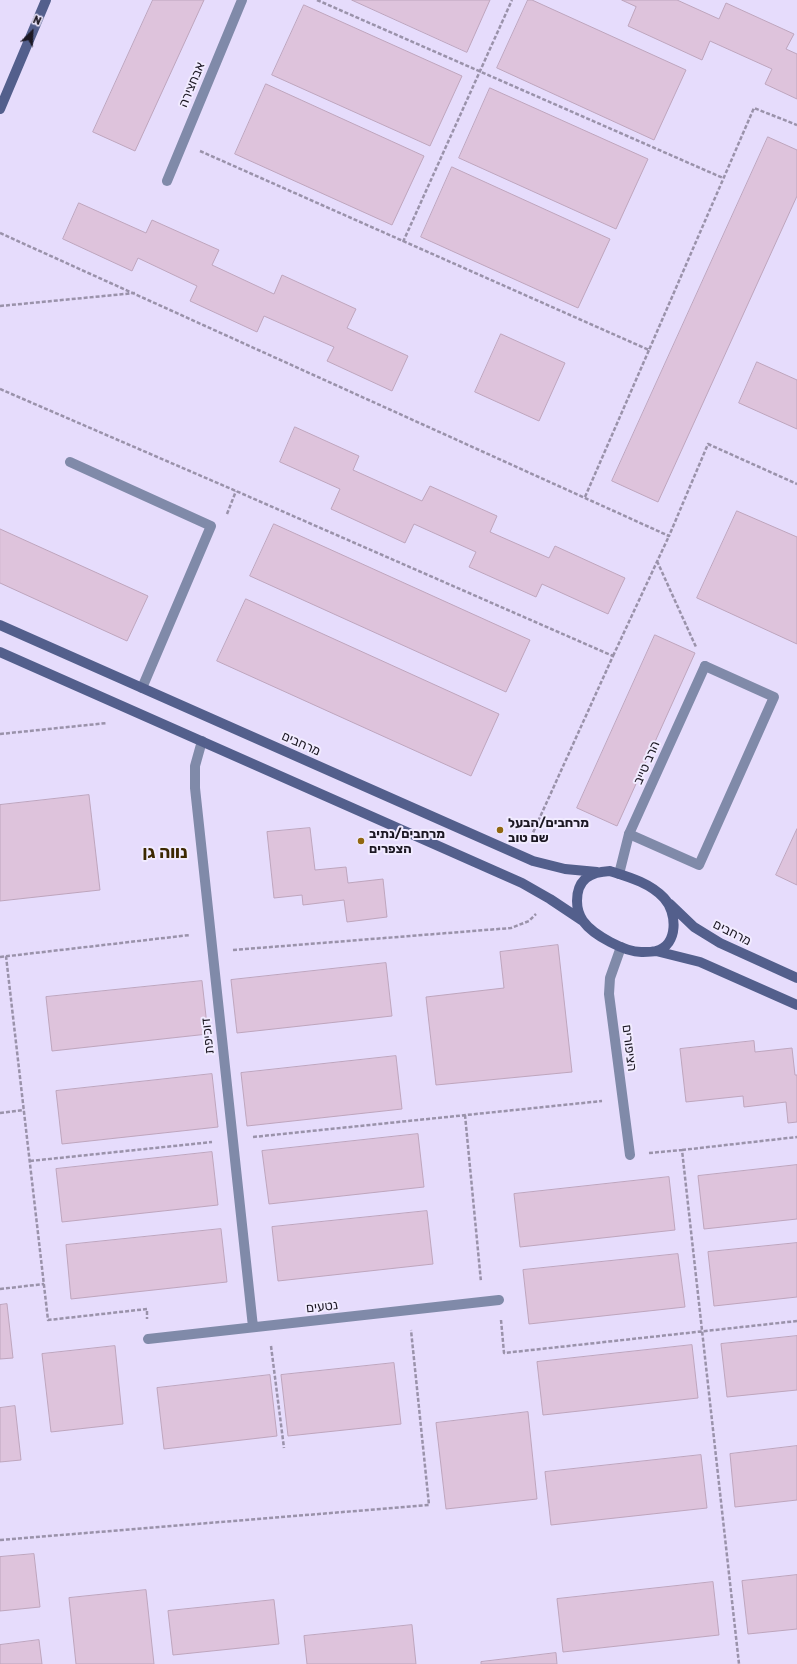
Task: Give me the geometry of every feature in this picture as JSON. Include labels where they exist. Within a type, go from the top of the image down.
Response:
[{"type":"street","points":[[0,109],[46,0]]},
{"type":"street","name":"אבחצירה","points":[[167,181],[242,0]]},
{"type":"street","points":[[70,462],[210,526],[142,688]]},
{"type":"street","name":"מרחבים","points":[[0,625],[522,856],[548,866],[597,872]]},
{"type":"street","points":[[0,652],[522,883],[550,899],[583,921],[599,936],[621,946],[638,952],[656,951],[700,962],[797,1005]]},
{"type":"street","points":[[629,834],[699,865],[774,697],[705,666]]},
{"type":"street","name":"הרב טייב","points":[[619,874],[629,834],[705,666]]},
{"type":"street","name":"דוכיפת","points":[[202,741],[196,766],[195,788],[253,1327]]},
{"type":"street","points":[[583,921],[578,909],[577,893],[583,880],[597,872],[610,871],[631,877],[651,887],[664,898],[673,914],[674,929],[667,943],[656,951]]},
{"type":"street","name":"מרחבים","points":[[664,898],[694,927],[720,944],[797,978]]},
{"type":"street","name":"הציפורים","points":[[621,946],[610,978],[609,994],[630,1155]]},
{"type":"street","name":"נטעים","points":[[148,1339],[499,1300]]},
{"type":"path","points":[[317,0],[723,178]]},
{"type":"path","points":[[403,242],[512,0]]},
{"type":"path","points":[[584,497],[754,108],[797,126]]},
{"type":"path","points":[[182,143],[649,350]]},
{"type":"path","points":[[0,233],[136,293],[669,536]]},
{"type":"path","points":[[0,306],[136,293]]},
{"type":"path","points":[[0,389],[613,656]]},
{"type":"path","points":[[522,856],[669,536],[708,444],[797,484]]},
{"type":"path","points":[[657,561],[705,666]]},
{"type":"path","points":[[0,734],[111,723]]},
{"type":"path","points":[[212,952],[511,928],[529,922],[550,899]]},
{"type":"path","points":[[0,957],[210,932]]},
{"type":"path","points":[[6,956],[48,1320],[147,1309],[148,1339]]},
{"type":"path","points":[[30,1161],[623,1098]]},
{"type":"path","points":[[0,1113],[24,1110]]},
{"type":"path","points":[[465,1115],[483,1302]]},
{"type":"path","points":[[630,1155],[797,1137]]},
{"type":"path","points":[[682,1150],[740,1664]]},
{"type":"path","points":[[0,1289],[44,1284]]},
{"type":"path","points":[[499,1300],[504,1353],[797,1320]]},
{"type":"path","points":[[0,1540],[429,1505],[409,1310]]},
{"type":"path","points":[[268,1326],[284,1448]]},
{"type":"building","points":[[153,0],[204,0],[135,151],[93,132]]},
{"type":"building","points":[[352,0],[490,0],[467,52]]},
{"type":"building","points":[[528,0],[532,0],[686,70],[654,140],[497,68]]},
{"type":"building","points":[[622,0],[677,0],[719,19],[726,3],[794,34],[786,49],[797,54],[797,99],[765,84],[772,69],[710,41],[702,60],[628,26],[636,7]]},
{"type":"building","points":[[304,5],[462,76],[430,146],[272,75]]},
{"type":"building","points":[[266,84],[424,156],[392,225],[235,154]]},
{"type":"building","points":[[490,88],[648,159],[616,229],[459,158]]},
{"type":"building","points":[[768,137],[797,150],[797,196],[658,502],[612,481]]},
{"type":"building","points":[[452,167],[610,239],[578,308],[421,237]]},
{"type":"building","points":[[79,203],[146,233],[152,220],[219,250],[212,265],[274,294],[282,275],[356,309],[347,328],[408,356],[392,391],[327,361],[334,347],[264,316],[257,332],[190,301],[197,286],[138,258],[132,271],[63,239]]},
{"type":"building","points":[[501,334],[565,363],[539,421],[475,392]]},
{"type":"building","points":[[757,362],[797,380],[797,429],[739,403]]},
{"type":"building","points":[[295,427],[359,456],[353,470],[422,501],[430,486],[497,516],[490,532],[549,558],[555,546],[625,578],[608,614],[542,584],[536,597],[469,567],[476,552],[414,524],[405,543],[331,509],[340,489],[280,462]]},
{"type":"building","points":[[737,511],[797,537],[797,644],[697,598]]},
{"type":"building","points":[[274,524],[530,640],[506,692],[250,576]]},
{"type":"building","points":[[0,529],[148,596],[127,641],[0,583]]},
{"type":"building","points":[[246,599],[499,714],[471,776],[217,661]]},
{"type":"building","points":[[655,635],[695,653],[617,826],[577,808]]},
{"type":"building","points":[[89,795],[100,890],[0,901],[0,805]]},
{"type":"building","points":[[310,828],[315,870],[346,867],[348,883],[383,879],[387,917],[347,922],[344,900],[303,905],[302,895],[274,898],[267,832]]},
{"type":"building","points":[[797,829],[797,885],[776,875]]},
{"type":"building","points":[[558,945],[572,1072],[436,1085],[426,997],[504,988],[500,952]]},
{"type":"building","points":[[386,963],[392,1016],[237,1033],[231,980]]},
{"type":"building","points":[[202,981],[208,1034],[52,1051],[46,997]]},
{"type":"building","points":[[754,1041],[755,1052],[792,1048],[795,1075],[797,1075],[797,1122],[788,1123],[786,1102],[744,1107],[743,1096],[686,1102],[680,1049]]},
{"type":"building","points":[[396,1056],[402,1109],[247,1126],[241,1073]]},
{"type":"building","points":[[212,1074],[218,1127],[62,1144],[56,1091]]},
{"type":"building","points":[[418,1134],[424,1187],[269,1204],[262,1151]]},
{"type":"building","points":[[212,1152],[218,1205],[62,1222],[56,1169]]},
{"type":"building","points":[[797,1165],[797,1219],[704,1229],[698,1176]]},
{"type":"building","points":[[669,1177],[675,1230],[520,1247],[514,1194]]},
{"type":"building","points":[[427,1211],[433,1264],[278,1281],[272,1227]]},
{"type":"building","points":[[221,1229],[227,1282],[71,1299],[66,1245]]},
{"type":"building","points":[[797,1243],[797,1297],[714,1306],[708,1252]]},
{"type":"building","points":[[678,1254],[685,1307],[529,1324],[523,1270]]},
{"type":"building","points":[[7,1304],[13,1358],[0,1359],[0,1305]]},
{"type":"building","points":[[797,1336],[797,1390],[727,1397],[721,1344]]},
{"type":"building","points":[[692,1345],[698,1398],[543,1415],[537,1362]]},
{"type":"building","points":[[115,1346],[123,1424],[51,1432],[42,1354]]},
{"type":"building","points":[[394,1363],[401,1424],[288,1436],[281,1375]]},
{"type":"building","points":[[270,1375],[277,1436],[164,1449],[157,1388]]},
{"type":"building","points":[[15,1406],[21,1460],[0,1462],[0,1408]]},
{"type":"building","points":[[528,1412],[537,1499],[446,1509],[436,1423]]},
{"type":"building","points":[[797,1446],[797,1500],[735,1507],[730,1454]]},
{"type":"building","points":[[701,1455],[707,1508],[551,1525],[545,1472]]},
{"type":"building","points":[[34,1554],[40,1607],[0,1611],[0,1557]]},
{"type":"building","points":[[797,1575],[797,1629],[748,1634],[742,1581]]},
{"type":"building","points":[[713,1582],[719,1635],[563,1652],[557,1599]]},
{"type":"building","points":[[146,1590],[154,1664],[76,1664],[69,1598]]},
{"type":"building","points":[[274,1600],[279,1644],[173,1655],[168,1611]]},
{"type":"building","points":[[412,1625],[416,1664],[307,1664],[304,1636]]},
{"type":"building","points":[[39,1640],[42,1664],[0,1664],[0,1645]]},
{"type":"building","points":[[556,1653],[557,1664],[481,1664],[481,1662]]},
{"type":"place","name":"מרחבים/הבעל שם טוב","points":[[500,830]]},
{"type":"place","name":"מרחבים/נתיב הצפרים","points":[[361,841]]},
{"type":"district","name":"נווה גן","points":[[165,853]]}]
